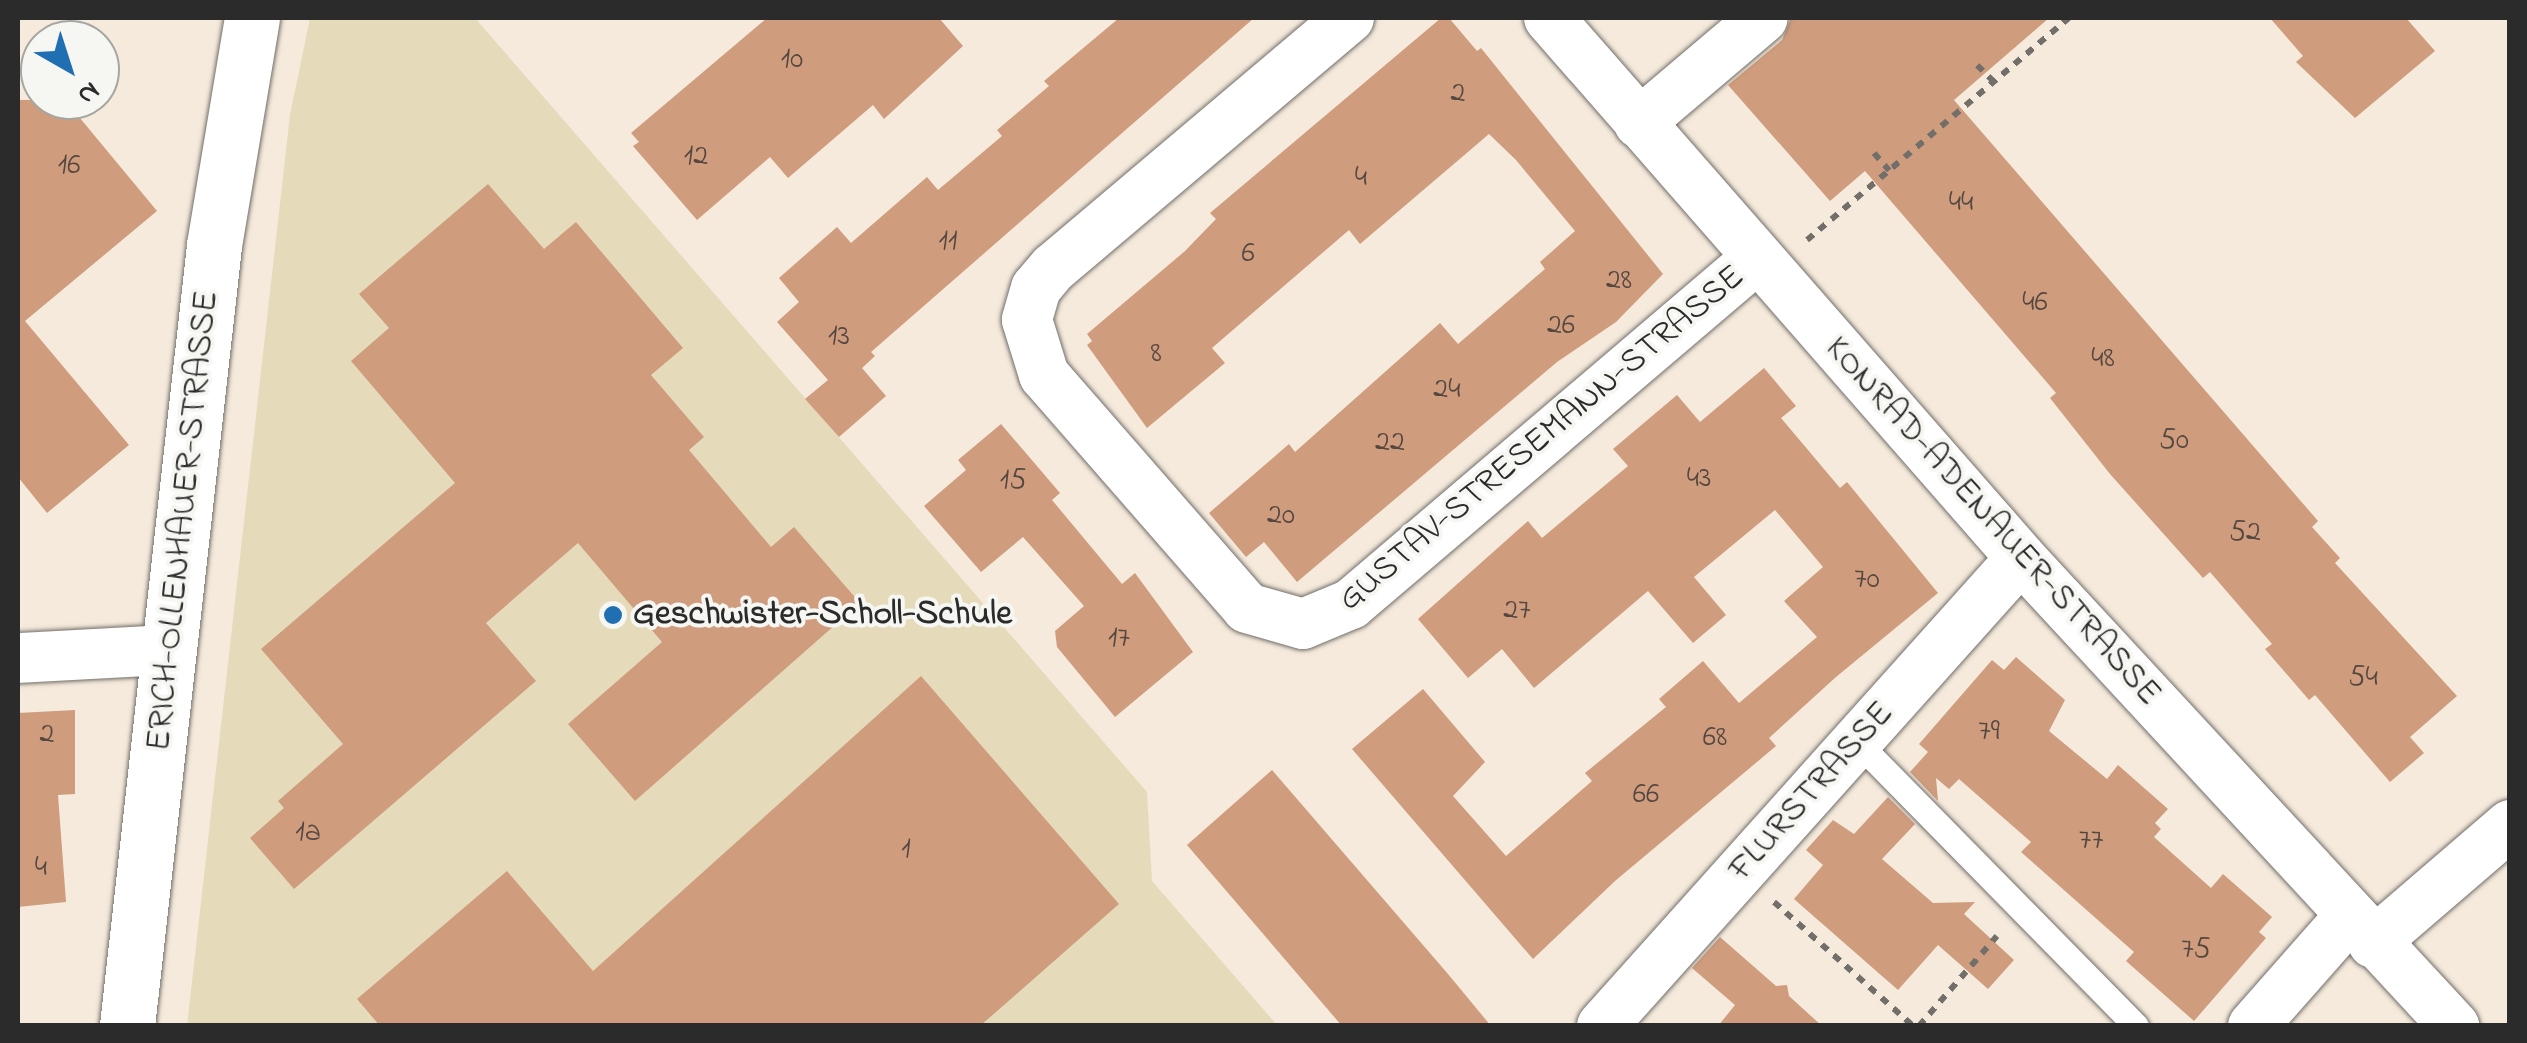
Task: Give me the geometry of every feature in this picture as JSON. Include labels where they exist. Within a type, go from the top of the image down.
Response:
[{"type":"street","name":"ERICH-OLLENHAUER-STRASSE","points":[[128,1026],[214,245],[252,18]]},
{"type":"street","name":"GUSTAV-STRESEMANN-STRASSE","points":[[1349,18],[1053,268],[1036,288],[1027,320],[1044,375],[1246,608],[1303,624],[1351,604],[1762,266]]},
{"type":"street","name":"KONRAD-ADENAUER-STRASSE","points":[[1549,18],[2021,558],[2361,930],[2454,1026]]},
{"type":"street","points":[[1639,123],[1762,18]]},
{"type":"street","name":"FLURSTRASSE","points":[[1602,1026],[2021,558]]},
{"type":"street","points":[[18,658],[167,650]]},
{"type":"street","points":[[2254,1026],[2361,930],[2510,825]]},
{"type":"lane","points":[[1856,742],[2136,1026]]},
{"type":"path","points":[[1762,266],[1890,170],[2069,18]]},
{"type":"path","points":[[1977,65],[1994,82]]},
{"type":"path","points":[[1874,153],[1890,170]]},
{"type":"path","points":[[1740,872],[1916,1026],[2021,909]]},
{"type":"shaded area","name":"Geschwister-Scholl-Schule","points":[[310,18],[475,18],[1147,792],[1152,881],[1277,1025],[187,1026],[290,115]]},
{"type":"building","points":[[767,18],[939,18],[963,46],[884,119],[873,105],[788,178],[770,157],[697,220],[633,146],[639,142],[631,133]]},
{"type":"building","points":[[1119,18],[1254,18],[871,352],[875,356],[862,368],[886,396],[839,437],[805,399],[828,380],[777,322],[799,302],[779,278],[837,227],[851,243],[927,177],[938,190],[1002,136],[997,130],[1049,86],[1044,81]]},
{"type":"building","points":[[1441,18],[1449,18],[1477,51],[1481,48],[1663,274],[1616,322],[1557,362],[1297,582],[1264,542],[1246,557],[1209,513],[1289,444],[1295,452],[1440,323],[1458,344],[1545,269],[1540,262],[1575,231],[1516,160],[1489,134],[1360,244],[1349,230],[1212,348],[1225,363],[1147,428],[1087,345],[1092,341],[1087,334],[1185,251],[1216,219],[1210,213]]},
{"type":"building","points":[[1791,18],[2049,18],[1954,100],[2318,521],[2312,527],[2340,558],[2335,563],[2457,696],[2410,737],[2424,753],[2390,782],[2315,695],[2309,700],[2265,649],[2272,644],[2210,572],[2203,578],[2110,474],[2050,398],[2056,393],[1865,171],[1830,201],[1728,85],[1782,40]]},
{"type":"building","points":[[2270,18],[2406,18],[2435,51],[2355,118],[2296,62],[2303,56]]},
{"type":"building","points":[[20,100],[20,120],[82,120],[157,211],[25,321],[129,445],[47,513],[18,477]]},
{"type":"building","points":[[488,184],[544,249],[576,222],[683,348],[651,375],[704,437],[689,450],[771,547],[794,527],[860,603],[635,801],[568,724],[662,642],[578,543],[486,623],[536,681],[294,889],[250,838],[284,808],[278,801],[343,744],[261,649],[455,483],[351,361],[389,328],[359,294]]},
{"type":"building","points":[[1764,368],[1796,406],[1781,418],[1840,488],[1847,482],[1938,593],[1836,677],[1769,738],[1776,746],[1615,881],[1533,959],[1352,749],[1423,689],[1485,762],[1453,796],[1506,856],[1592,781],[1585,773],[1666,707],[1659,699],[1703,661],[1739,703],[1817,637],[1784,601],[1823,567],[1775,510],[1694,577],[1726,615],[1693,643],[1648,591],[1534,688],[1502,649],[1468,678],[1418,619],[1528,521],[1542,538],[1628,466],[1613,449],[1677,395],[1700,422]]},
{"type":"building","points":[[1001,424],[1060,493],[1052,500],[1122,584],[1135,573],[1193,652],[1115,717],[1057,647],[1055,631],[1084,606],[1023,537],[981,572],[924,506],[966,470],[958,460]]},
{"type":"building","points":[[2016,657],[2065,700],[2049,731],[2107,779],[2118,765],[2168,809],[2155,823],[2161,829],[2154,837],[2211,888],[2223,874],[2272,917],[2259,932],[2266,938],[2194,1021],[2126,961],[2134,952],[2021,852],[2031,842],[1959,779],[1949,789],[1936,778],[1938,801],[1910,772],[1928,752],[1919,744],[1992,660],[2004,670]]},
{"type":"building","points":[[921,676],[1119,904],[980,1026],[380,1026],[357,999],[507,871],[593,971]]},
{"type":"building","points":[[75,710],[75,794],[58,795],[66,902],[18,907],[18,713]]},
{"type":"building","points":[[1272,770],[1491,1026],[1342,1026],[1187,845]]},
{"type":"building","points":[[1888,797],[1915,824],[1882,859],[1933,903],[1975,902],[1964,914],[2014,960],[1988,989],[1938,945],[1898,990],[1794,899],[1823,865],[1806,850],[1833,820],[1854,834]]},
{"type":"building","points":[[1720,937],[1776,986],[1787,985],[1789,996],[1822,1026],[1718,1026],[1735,1005],[1692,968]]},
{"type":"place","name":"Geschwister-Scholl-Schule","points":[[613,615]]}]
